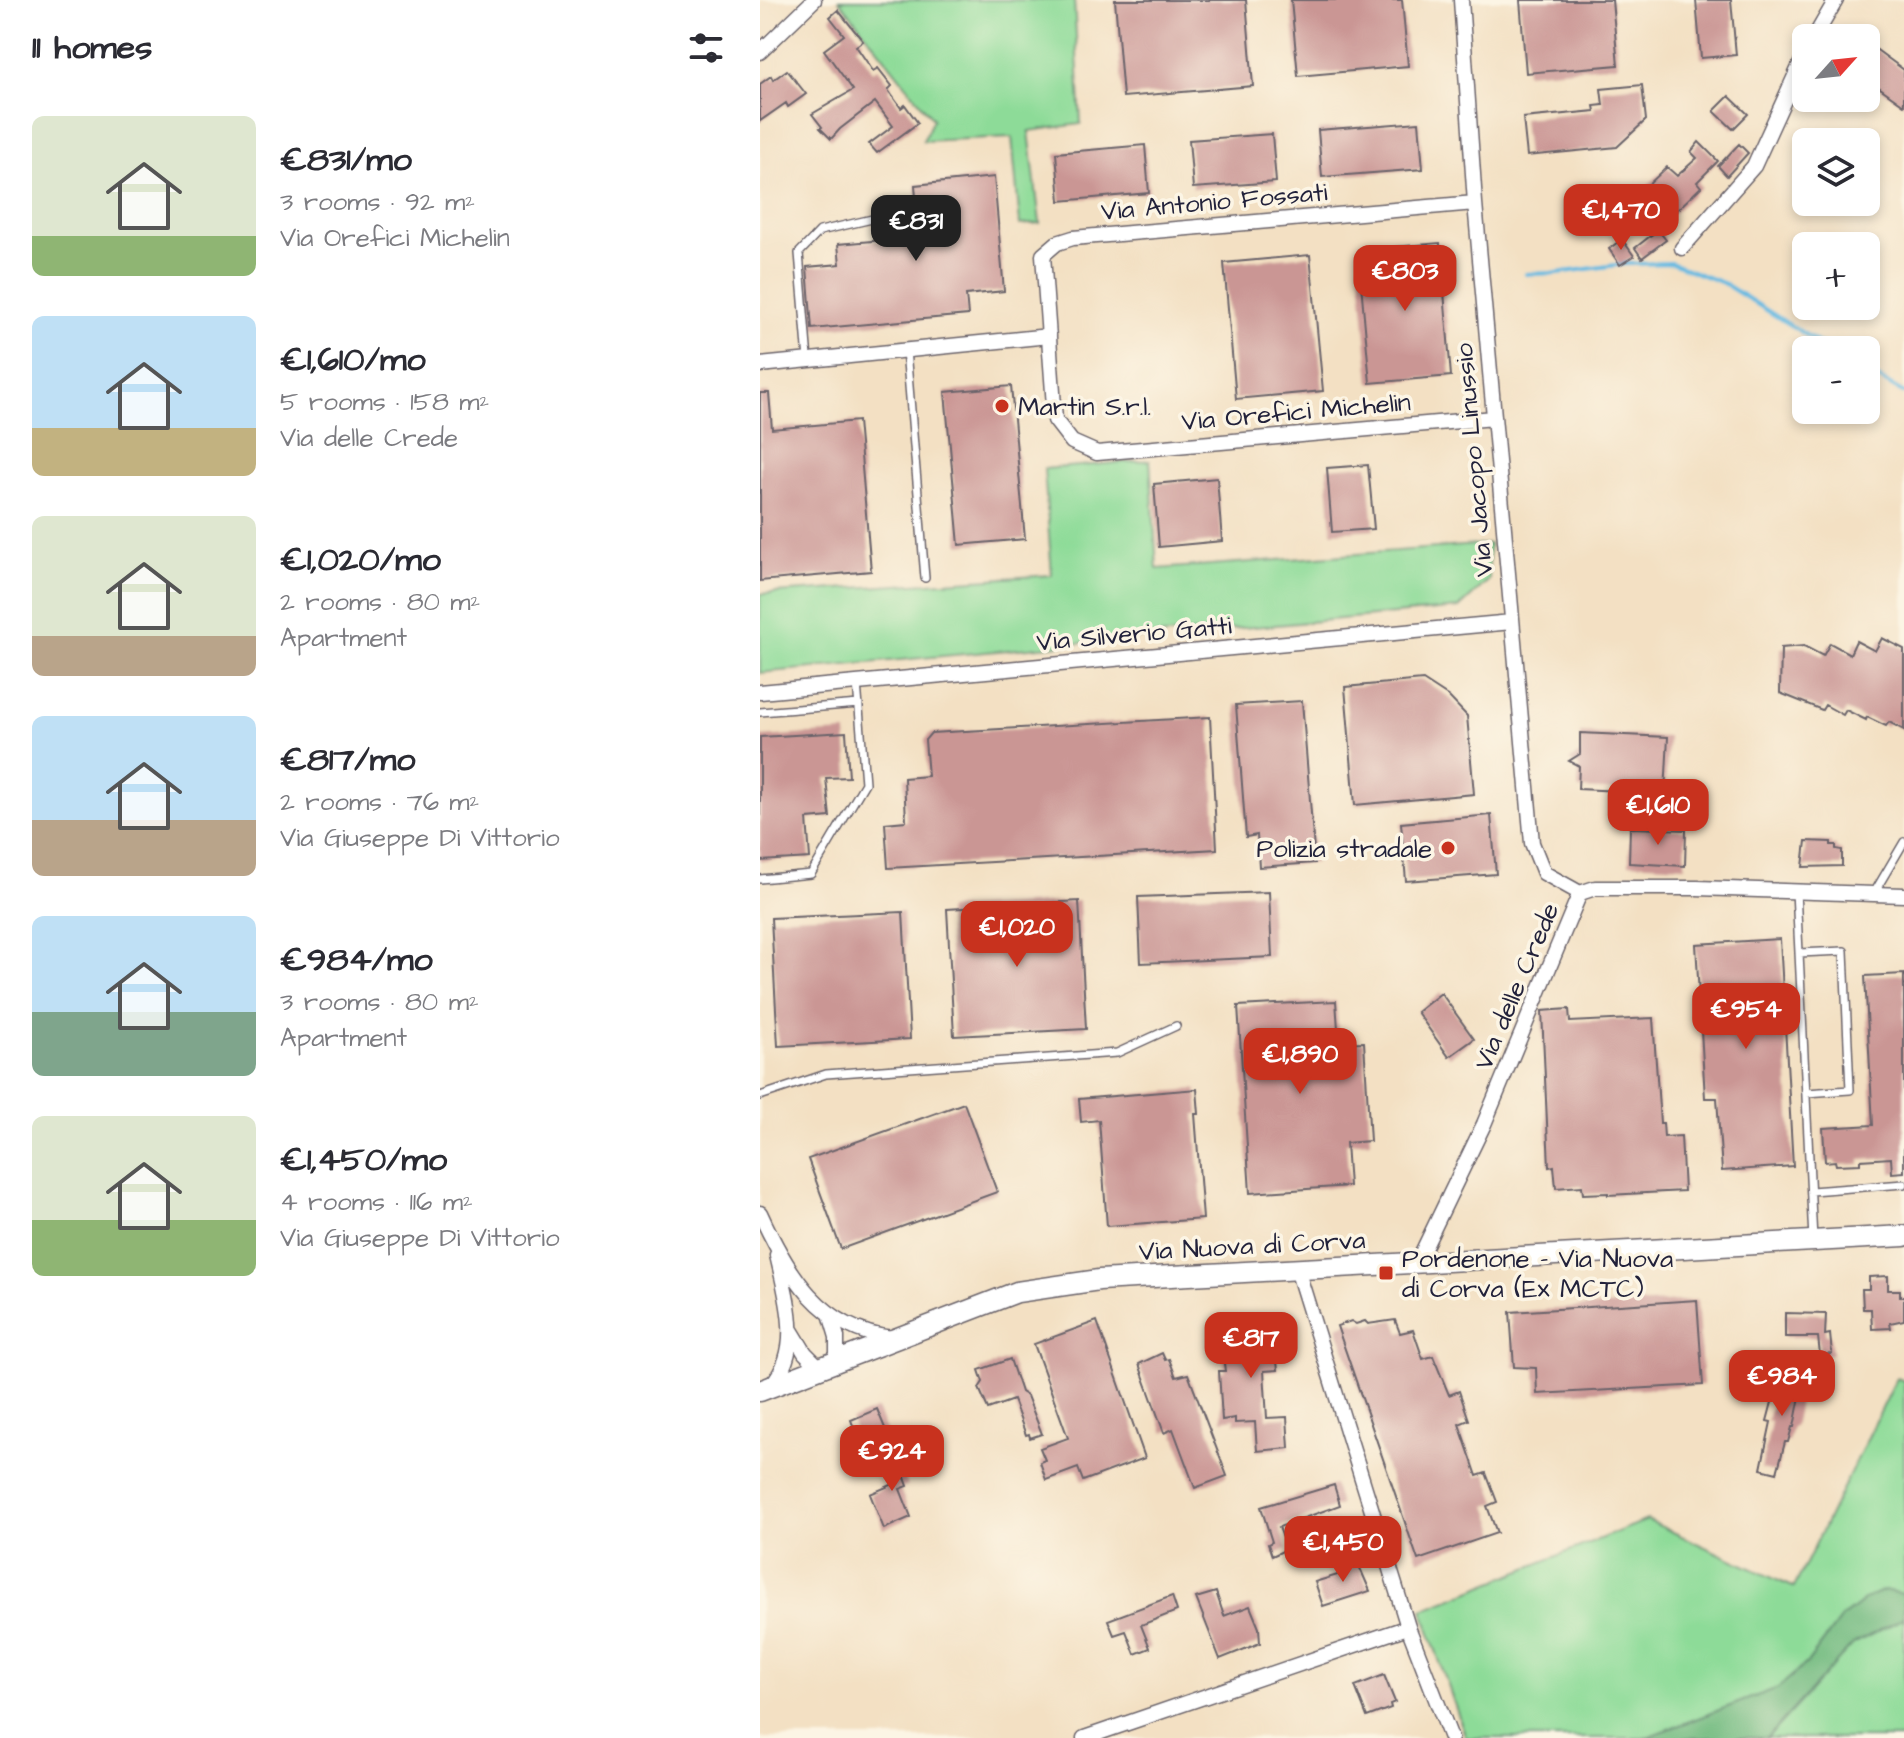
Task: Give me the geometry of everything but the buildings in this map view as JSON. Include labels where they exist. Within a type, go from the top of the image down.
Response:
[{"type":"main road","name":"Via Nuova di Corva","points":[[764,1390],[1017,1292],[1099,1280],[1904,1236]]},
{"type":"street","points":[[760,52],[814,0]]},
{"type":"street","name":"Via Jacopo Linussio","points":[[1461,0],[1475,203],[1532,843],[1544,873],[1580,893]]},
{"type":"street","points":[[1822,24],[1836,0]]},
{"type":"street","points":[[1682,248],[1754,166],[1792,83]]},
{"type":"street","name":"Via Antonio Fossati","points":[[1049,336],[1043,255],[1057,243],[1073,238],[1475,203]]},
{"type":"street","points":[[760,365],[1049,336]]},
{"type":"street","name":"Via Orefici Michelin","points":[[1049,336],[1055,420],[1072,442],[1097,453],[1494,418]]},
{"type":"street","name":"Via Silverio Gatti","points":[[760,692],[1512,622]]},
{"type":"street","name":"Via delle Crede","points":[[1418,1261],[1484,1124],[1580,893],[1595,888],[1904,895]]},
{"type":"street","points":[[760,1213],[775,1247],[805,1290],[831,1317],[875,1336],[896,1339]]},
{"type":"street","points":[[775,1247],[791,1330],[805,1353],[828,1365],[837,1337],[831,1317]]},
{"type":"street","points":[[1297,1269],[1408,1627],[1451,1738]]},
{"type":"street","points":[[764,1390],[781,1374],[791,1330]]},
{"type":"street","points":[[1084,1738],[1408,1627]]},
{"type":"lane","points":[[808,360],[799,253],[820,231],[894,214]]},
{"type":"lane","points":[[906,350],[925,578]]},
{"type":"lane","points":[[760,879],[811,874],[865,783],[857,683]]},
{"type":"lane","points":[[760,712],[859,704]]},
{"type":"lane","points":[[1874,893],[1904,842]]},
{"type":"lane","points":[[1796,891],[1813,1241]]},
{"type":"lane","points":[[1799,953],[1844,951],[1850,1090],[1806,1093]]},
{"type":"lane","points":[[760,1096],[826,1074],[1117,1053],[1176,1026]]},
{"type":"lane","points":[[1811,1191],[1904,1184]]},
{"type":"green space","points":[[839,0],[1074,0],[1081,124],[1029,131],[1040,223],[1020,225],[1012,137],[923,141],[933,119]]},
{"type":"green space","points":[[1150,460],[1157,569],[1489,544],[1489,580],[1459,608],[760,673],[760,594],[1052,575],[1044,469]]},
{"type":"green space","points":[[1897,1378],[1904,1381],[1904,1738],[1466,1738],[1422,1610],[1647,1520],[1794,1588]]},
{"type":"green space","points":[[1884,1590],[1904,1594],[1904,1618],[1853,1644],[1767,1738],[1645,1738],[1778,1688],[1808,1662],[1841,1618],[1867,1598]]},
{"type":"waterway","points":[[1526,274],[1624,264],[1671,263],[1723,283],[1808,336]]},
{"type":"waterway","points":[[1880,379],[1904,393]]},
{"type":"place","name":"Martin S.r.l.","points":[[1002,406]]},
{"type":"place","name":"Polizia stradale","points":[[1448,848]]},
{"type":"place","name":"Pordenone - Via Nuova di Corva (Ex MCTC)","points":[[1386,1273]]}]
